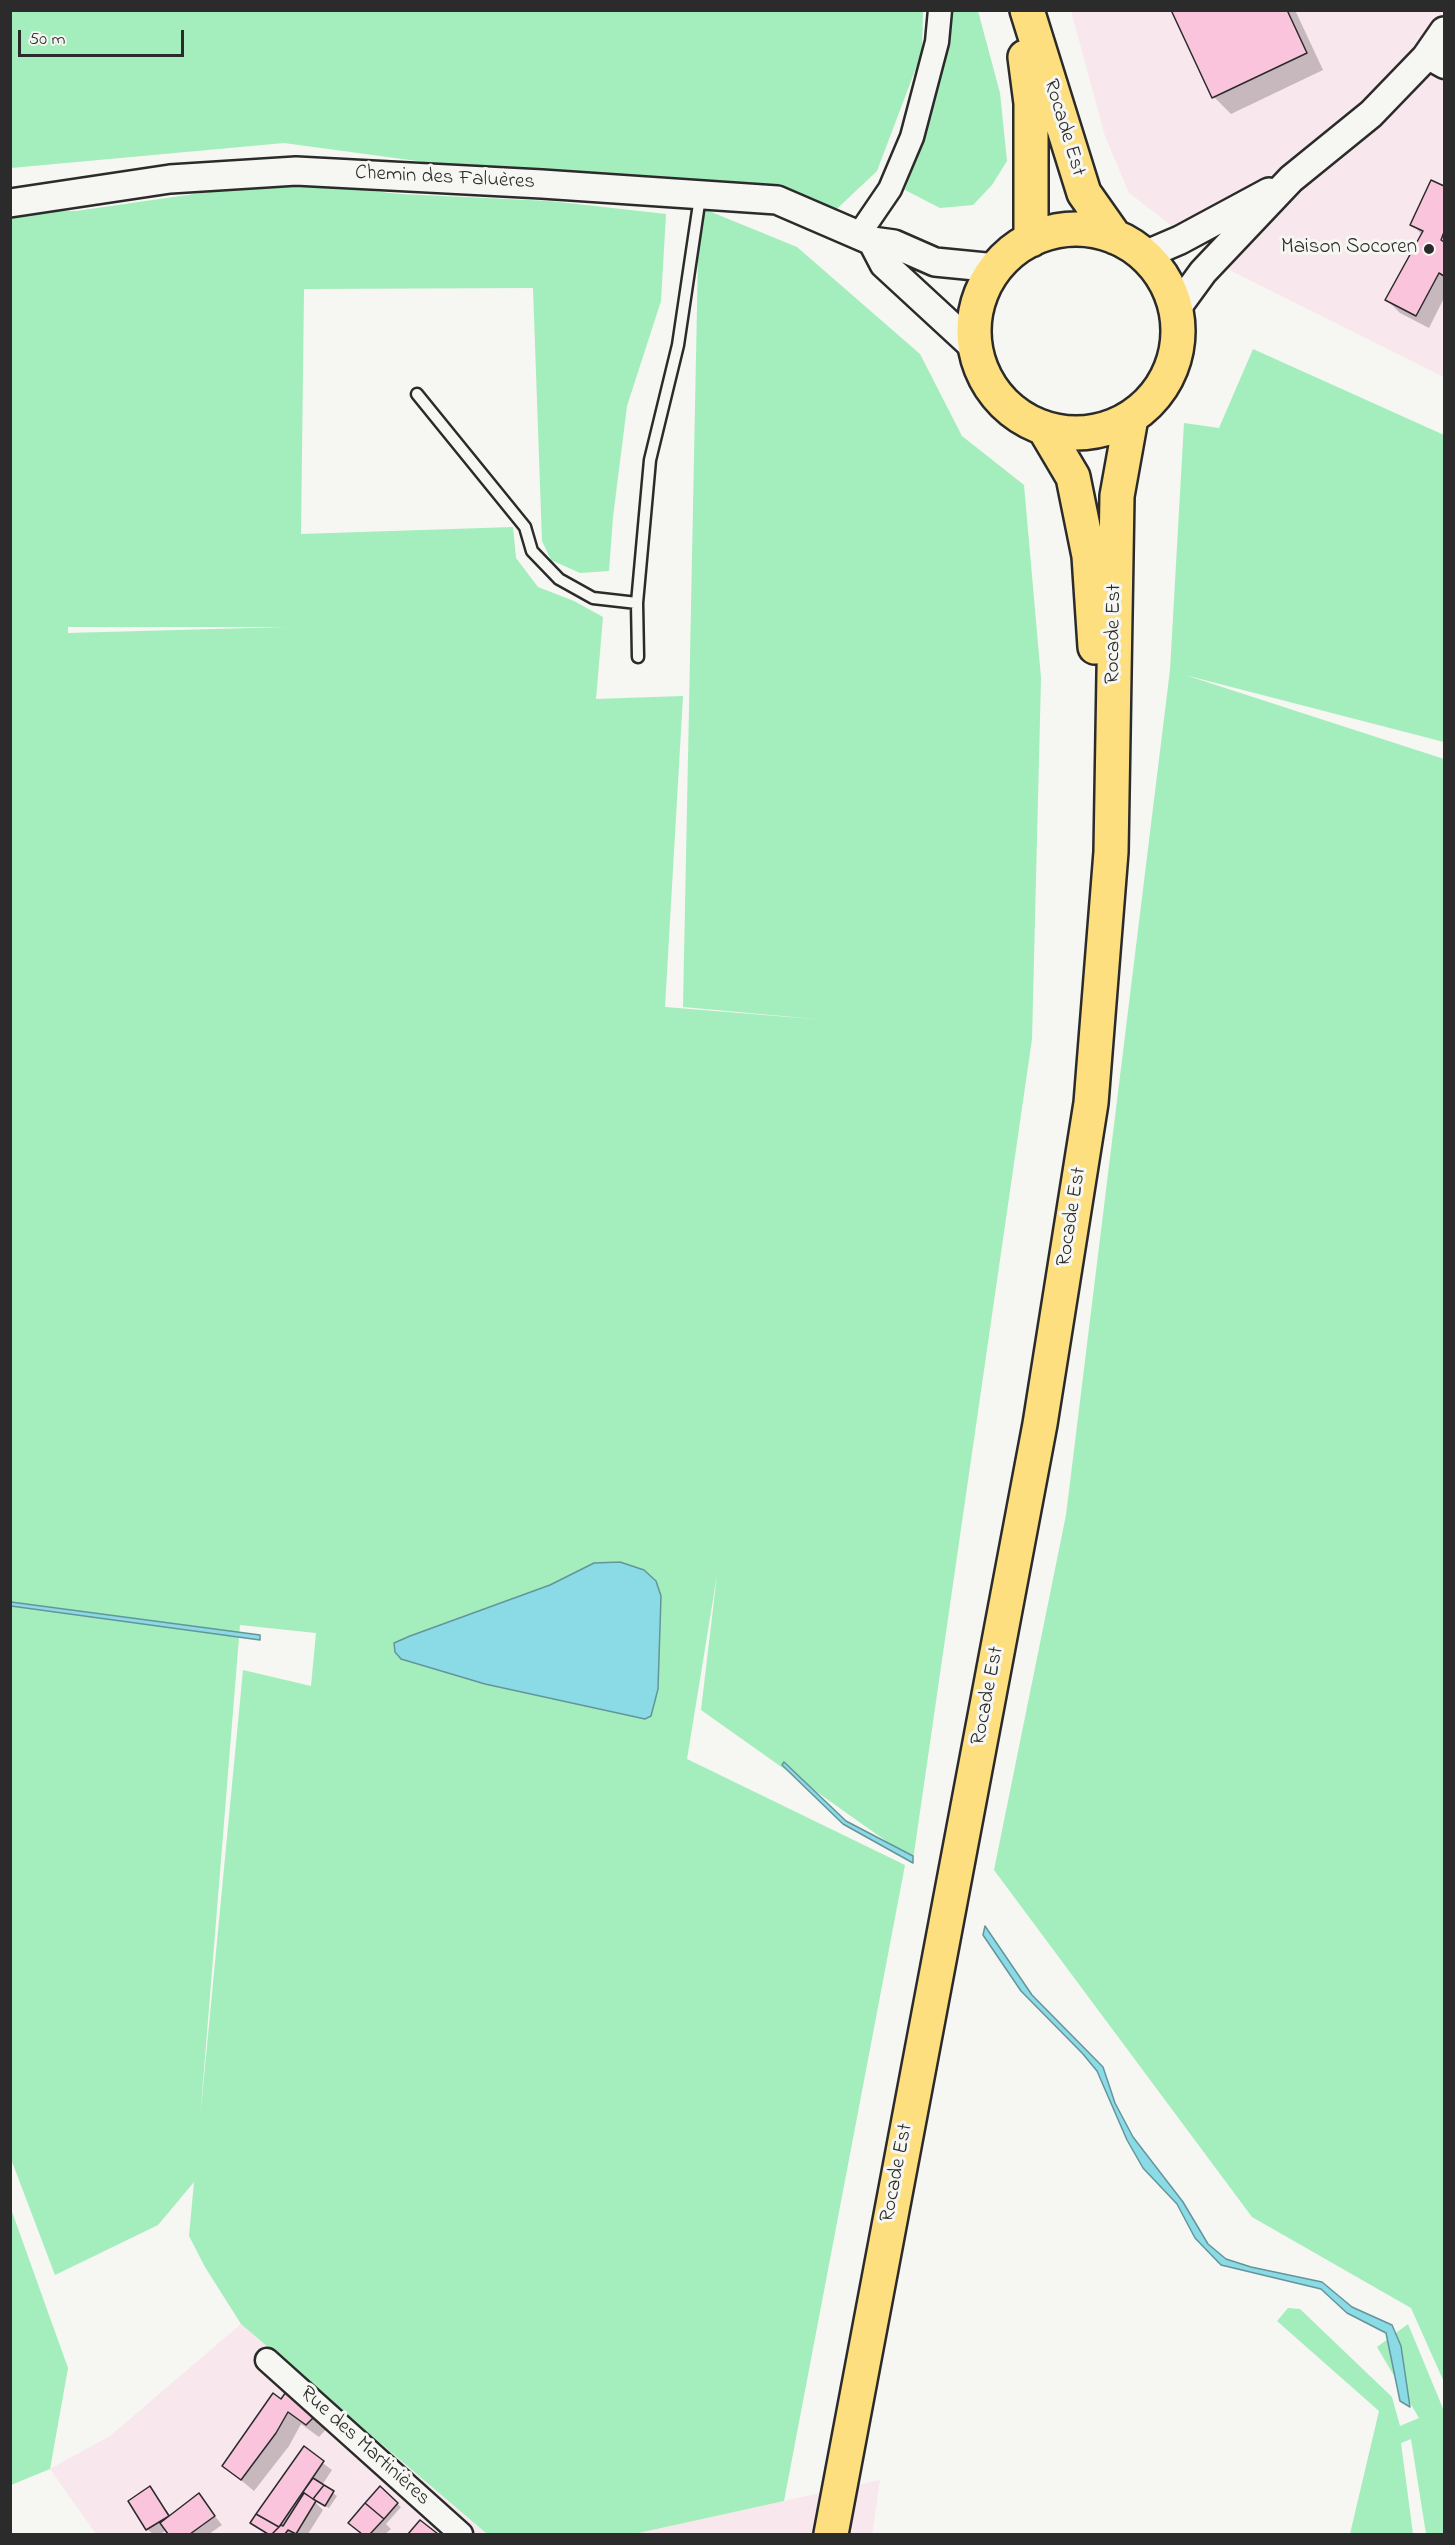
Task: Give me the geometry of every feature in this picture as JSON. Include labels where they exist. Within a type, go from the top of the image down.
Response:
[{"type":"main road","name":"Rocade Est","points":[[1019,10],[1031,103],[1031,240]]},
{"type":"main road","name":"Rocade Est","points":[[1027,10],[1084,193],[1115,237]]},
{"type":"main road","points":[[1060,230],[1090,230],[1115,237],[1145,255],[1165,280],[1176,309],[1178,340],[1171,371],[1154,397],[1131,418],[1103,430],[1074,434],[1044,428],[1019,416],[998,398],[983,374],[975,348],[974,319],[979,301],[996,268],[1014,250],[1031,240],[1060,230]]},
{"type":"main road","name":"Rocade Est","points":[[831,2535],[1040,1424],[1091,1103],[1111,852],[1117,496],[1131,418]]},
{"type":"main road","name":"Rocade Est","points":[[1044,428],[1073,477],[1089,556],[1111,852]]},
{"type":"street","points":[[940,10],[937,42],[912,137],[866,237],[884,264],[975,348]]},
{"type":"street","points":[[1176,309],[1203,272],[1291,179],[1435,62],[1444,31]]},
{"type":"street","name":"Chemin des Faluères","points":[[10,203],[170,179],[296,171],[542,184],[700,197],[777,200],[866,237],[894,244],[934,262],[996,268]]},
{"type":"street","points":[[1145,255],[1180,240],[1291,179]]},
{"type":"street","name":"Rue des Martinières","points":[[267,2360],[461,2535]]},
{"type":"lane","points":[[638,657],[637,603],[650,460],[678,345],[700,197]]},
{"type":"lane","points":[[417,394],[525,527],[532,551],[560,579],[592,598],[637,603]]},
{"type":"shaded area","points":[[1071,11],[1444,11],[1444,377],[1231,271],[1129,193],[1105,136]]},
{"type":"shaded area","points":[[241,2324],[486,2534],[96,2534],[50,2469],[110,2436]]},
{"type":"shaded area","points":[[880,2480],[872,2534],[634,2534],[784,2501]]},
{"type":"green space","points":[[11,11],[923,11],[922,52],[877,171],[825,220],[654,193],[284,143],[11,168]]},
{"type":"green space","points":[[948,11],[978,11],[1000,93],[1007,161],[992,185],[973,205],[940,208],[905,190],[948,47]]},
{"type":"green space","points":[[250,186],[324,186],[400,194],[550,201],[666,214],[661,301],[627,406],[613,517],[609,571],[580,573],[551,560],[542,541],[533,288],[304,289],[301,534],[513,527],[516,558],[538,587],[574,601],[603,617],[596,699],[683,696],[665,1007],[826,1020],[683,1007],[699,207],[797,247],[920,354],[962,436],[1024,485],[1041,678],[1032,1039],[913,1860],[701,1710],[717,1575],[687,1759],[905,1865],[784,2501],[634,2534],[487,2534],[241,2324],[205,2267],[189,2236],[194,2182],[158,2225],[55,2275],[11,2159],[11,211],[76,211]],"holes":[[[68,627],[288,627],[68,633]],[[240,1625],[316,1633],[311,1686],[243,1670],[200,2119]]]},
{"type":"green space","points":[[1253,349],[1444,435],[1444,742],[1185,675],[1444,759],[1444,2382],[1411,2308],[1252,2217],[994,1870],[1066,1515],[1170,670],[1184,423],[1219,428]]},
{"type":"green space","points":[[11,2209],[68,2368],[50,2469],[11,2485]]},
{"type":"green space","points":[[1288,2308],[1300,2309],[1392,2397],[1400,2426],[1419,2418],[1377,2347],[1408,2324],[1444,2411],[1444,2534],[1426,2534],[1411,2439],[1401,2443],[1413,2534],[1350,2534],[1379,2411],[1277,2321]]},
{"type":"water","points":[[620,1562],[644,1570],[656,1581],[661,1596],[658,1689],[651,1716],[645,1719],[485,1684],[401,1659],[395,1652],[394,1643],[410,1636],[550,1585],[594,1563]]},
{"type":"water","points":[[11,1602],[260,1635],[260,1640],[11,1606]]},
{"type":"water","points":[[784,1762],[846,1821],[913,1856],[913,1863],[843,1824],[782,1765]]},
{"type":"water","points":[[985,1926],[1032,1995],[1103,2067],[1115,2103],[1133,2137],[1183,2202],[1208,2244],[1226,2259],[1251,2267],[1322,2282],[1352,2307],[1392,2325],[1401,2346],[1410,2407],[1400,2401],[1386,2333],[1347,2313],[1321,2289],[1221,2265],[1195,2238],[1177,2204],[1143,2168],[1127,2140],[1097,2071],[1021,1991],[983,1935]]},
{"type":"building","points":[[1171,10],[1287,10],[1307,53],[1212,98]]},
{"type":"building","name":"Maison Socoren","points":[[1431,180],[1444,186],[1444,232],[1441,240],[1444,242],[1444,276],[1439,273],[1416,316],[1385,300],[1423,231],[1410,225]]},
{"type":"building","points":[[286,2392],[317,2414],[306,2425],[288,2412],[276,2433],[241,2480],[222,2466],[273,2393],[281,2399]]},
{"type":"building","points":[[304,2446],[324,2461],[279,2527],[256,2514]]},
{"type":"building","points":[[313,2478],[324,2485],[313,2499],[303,2492]]},
{"type":"building","points":[[324,2485],[334,2491],[325,2506],[313,2499]]},
{"type":"building","points":[[150,2486],[169,2516],[146,2530],[128,2501]]},
{"type":"building","points":[[380,2486],[398,2503],[384,2519],[365,2503]]},
{"type":"building","points":[[199,2493],[215,2516],[190,2534],[168,2534],[160,2523]]},
{"type":"building","points":[[304,2493],[316,2501],[296,2534],[288,2530],[285,2534],[272,2534],[281,2525],[283,2526]]},
{"type":"building","points":[[365,2503],[384,2519],[370,2534],[362,2534],[348,2523]]},
{"type":"building","points":[[256,2514],[279,2527],[272,2534],[268,2534],[250,2523]]},
{"type":"building","points":[[420,2520],[438,2534],[408,2534]]},
{"type":"place","name":"Maison Socoren","points":[[1429,249]]}]
